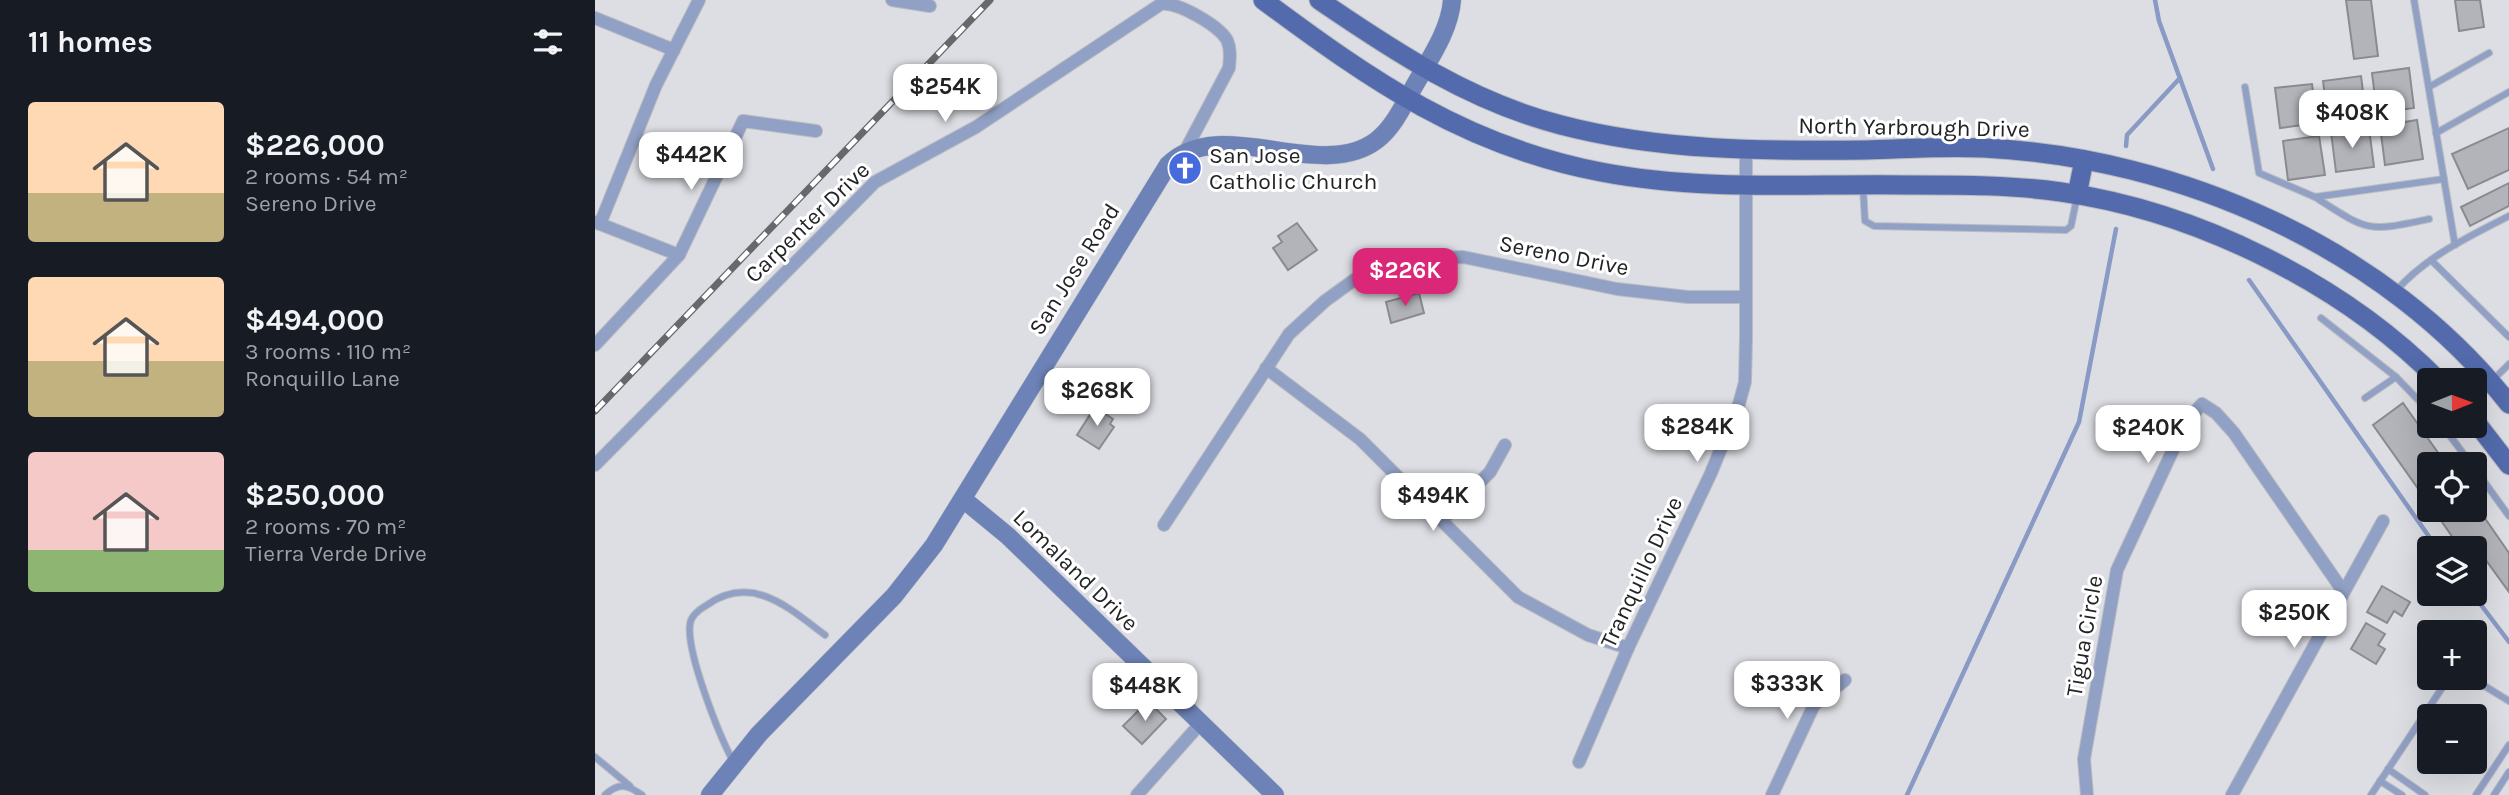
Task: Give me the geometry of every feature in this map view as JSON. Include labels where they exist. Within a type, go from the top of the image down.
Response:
[{"type":"main road","points":[[1263,0],[1406,100],[1443,120],[1548,159],[1601,172],[1661,181],[1748,185],[1962,186],[2077,195],[2176,221],[2291,271],[2383,330],[2425,368]]},
{"type":"main road","name":"North Yarbrough Drive","points":[[1319,0],[1424,69],[1507,108],[1563,126],[1684,146],[1746,149],[1985,148],[2084,160],[2178,184],[2285,228],[2353,266],[2434,326],[2509,404]]},
{"type":"main road","points":[[2077,195],[2084,160]]},
{"type":"main road","points":[[2487,385],[2490,382]]},
{"type":"main road","points":[[2487,437],[2509,465]]},
{"type":"street","points":[[679,255],[598,223],[628,147],[699,0]]},
{"type":"street","points":[[892,0],[930,6]]},
{"type":"street","points":[[1185,151],[1198,146],[1212,146],[1342,155],[1377,140],[1391,125],[1424,69],[1448,23],[1452,0]]},
{"type":"street","name":"Carpenter Drive","points":[[595,465],[874,182],[976,127],[1161,4],[1177,4],[1220,31],[1230,53],[1229,68],[1185,151]]},
{"type":"street","points":[[595,18],[674,50]]},
{"type":"street","points":[[595,345],[679,255],[743,121],[816,131]]},
{"type":"street","name":"Tranquillo Drive","points":[[1579,762],[1628,648],[1711,473],[1745,382],[1748,185],[1746,149]]},
{"type":"street","name":"San Jose Road","points":[[715,793],[733,763],[894,596],[934,545],[1168,165],[1185,151]]},
{"type":"street","name":"Sereno Drive","points":[[1164,525],[1289,334],[1325,301],[1354,281],[1397,265],[1428,258],[1463,257],[1617,289],[1688,297],[1745,297]]},
{"type":"street","points":[[1266,368],[1360,439],[1443,519],[1518,597],[1588,635],[1628,648]]},
{"type":"street","name":"Tigua Circle","points":[[2087,795],[2084,759],[2117,570],[2186,422],[2202,404],[2216,413],[2234,433],[2343,591]]},
{"type":"street","points":[[1443,519],[1490,472],[1505,445]]},
{"type":"street","name":"Lomaland Drive","points":[[963,499],[1008,536],[1275,795]]},
{"type":"street","points":[[2232,795],[2383,521]]},
{"type":"street","points":[[1772,795],[1814,705],[1845,680]]},
{"type":"street","points":[[1137,795],[1200,724]]},
{"type":"lane","points":[[2413,0],[2455,245]]},
{"type":"lane","points":[[2429,87],[2489,54]]},
{"type":"lane","points":[[2245,87],[2259,173],[2315,197],[2365,227],[2380,229],[2429,219]]},
{"type":"lane","points":[[2436,132],[2509,92]]},
{"type":"lane","points":[[2315,197],[2444,178]]},
{"type":"lane","points":[[1863,186],[1865,221],[1874,226],[2066,230],[2071,226],[2077,195]]},
{"type":"lane","points":[[2393,294],[2413,271],[2509,216]]},
{"type":"lane","points":[[2431,260],[2509,337]]},
{"type":"lane","points":[[2321,318],[2396,377],[2417,399]]},
{"type":"lane","points":[[2490,382],[2509,364]]},
{"type":"lane","points":[[2365,398],[2396,377]]},
{"type":"lane","points":[[2487,485],[2509,516]]},
{"type":"lane","points":[[2502,506],[2509,500]]},
{"type":"lane","points":[[733,763],[717,733],[694,651],[689,623],[696,612],[728,595],[762,593],[778,600],[825,635]]},
{"type":"lane","points":[[2487,687],[2509,701]]},
{"type":"lane","points":[[2371,795],[2440,690]]},
{"type":"lane","points":[[2476,795],[2508,751]]},
{"type":"lane","points":[[595,757],[642,795]]},
{"type":"lane","points":[[2388,769],[2425,795]]},
{"type":"lane","points":[[2494,795],[2509,772]]},
{"type":"lane","points":[[2380,781],[2402,795]]},
{"type":"lane","points":[[605,795],[613,787],[629,786]]},
{"type":"building","points":[[2346,0],[2371,0],[2378,56],[2354,59]]},
{"type":"building","points":[[2455,0],[2480,0],[2484,27],[2459,31]]},
{"type":"building","points":[[2409,68],[2414,108],[2377,113],[2372,73]]},
{"type":"building","points":[[2361,76],[2366,115],[2328,120],[2323,81]]},
{"type":"building","points":[[2312,84],[2317,123],[2280,128],[2275,88]]},
{"type":"building","points":[[2417,120],[2423,159],[2385,165],[2380,126]]},
{"type":"building","points":[[2369,128],[2374,167],[2336,172],[2331,132]]},
{"type":"building","points":[[2509,128],[2509,170],[2468,189],[2452,154]]},
{"type":"building","points":[[2319,136],[2325,175],[2288,180],[2283,141]]},
{"type":"building","points":[[2509,183],[2509,206],[2470,226],[2461,207]]},
{"type":"building","points":[[1297,223],[1317,250],[1288,270],[1273,248],[1282,242],[1278,236]]},
{"type":"building","points":[[1419,293],[1424,313],[1391,323],[1386,302]]},
{"type":"building","points":[[2403,403],[2417,423],[2417,438],[2428,438],[2438,452],[2417,452],[2417,487],[2373,425]]},
{"type":"building","points":[[1095,407],[1113,419],[1110,424],[1114,427],[1099,449],[1077,435]]},
{"type":"building","points":[[2487,521],[2509,553],[2509,592],[2487,562],[2487,536],[2452,536],[2442,522]]},
{"type":"building","points":[[2382,586],[2410,602],[2402,616],[2394,611],[2387,623],[2367,612]]},
{"type":"building","points":[[2366,623],[2385,634],[2378,645],[2385,649],[2376,664],[2351,649]]},
{"type":"building","points":[[1148,701],[1166,719],[1142,744],[1123,726]]},
{"type":"waterway","points":[[2155,0],[2159,21],[2213,169]]},
{"type":"waterway","points":[[2126,146],[2127,135],[2180,78]]},
{"type":"waterway","points":[[1907,795],[2079,422],[2116,229]]},
{"type":"waterway","points":[[2249,280],[2429,536]]},
{"type":"waterway","points":[[2482,606],[2509,642]]},
{"type":"railway","points":[[595,411],[990,0]]},
{"type":"place","name":"San Jose Catholic Church","points":[[1185,168]]}]
